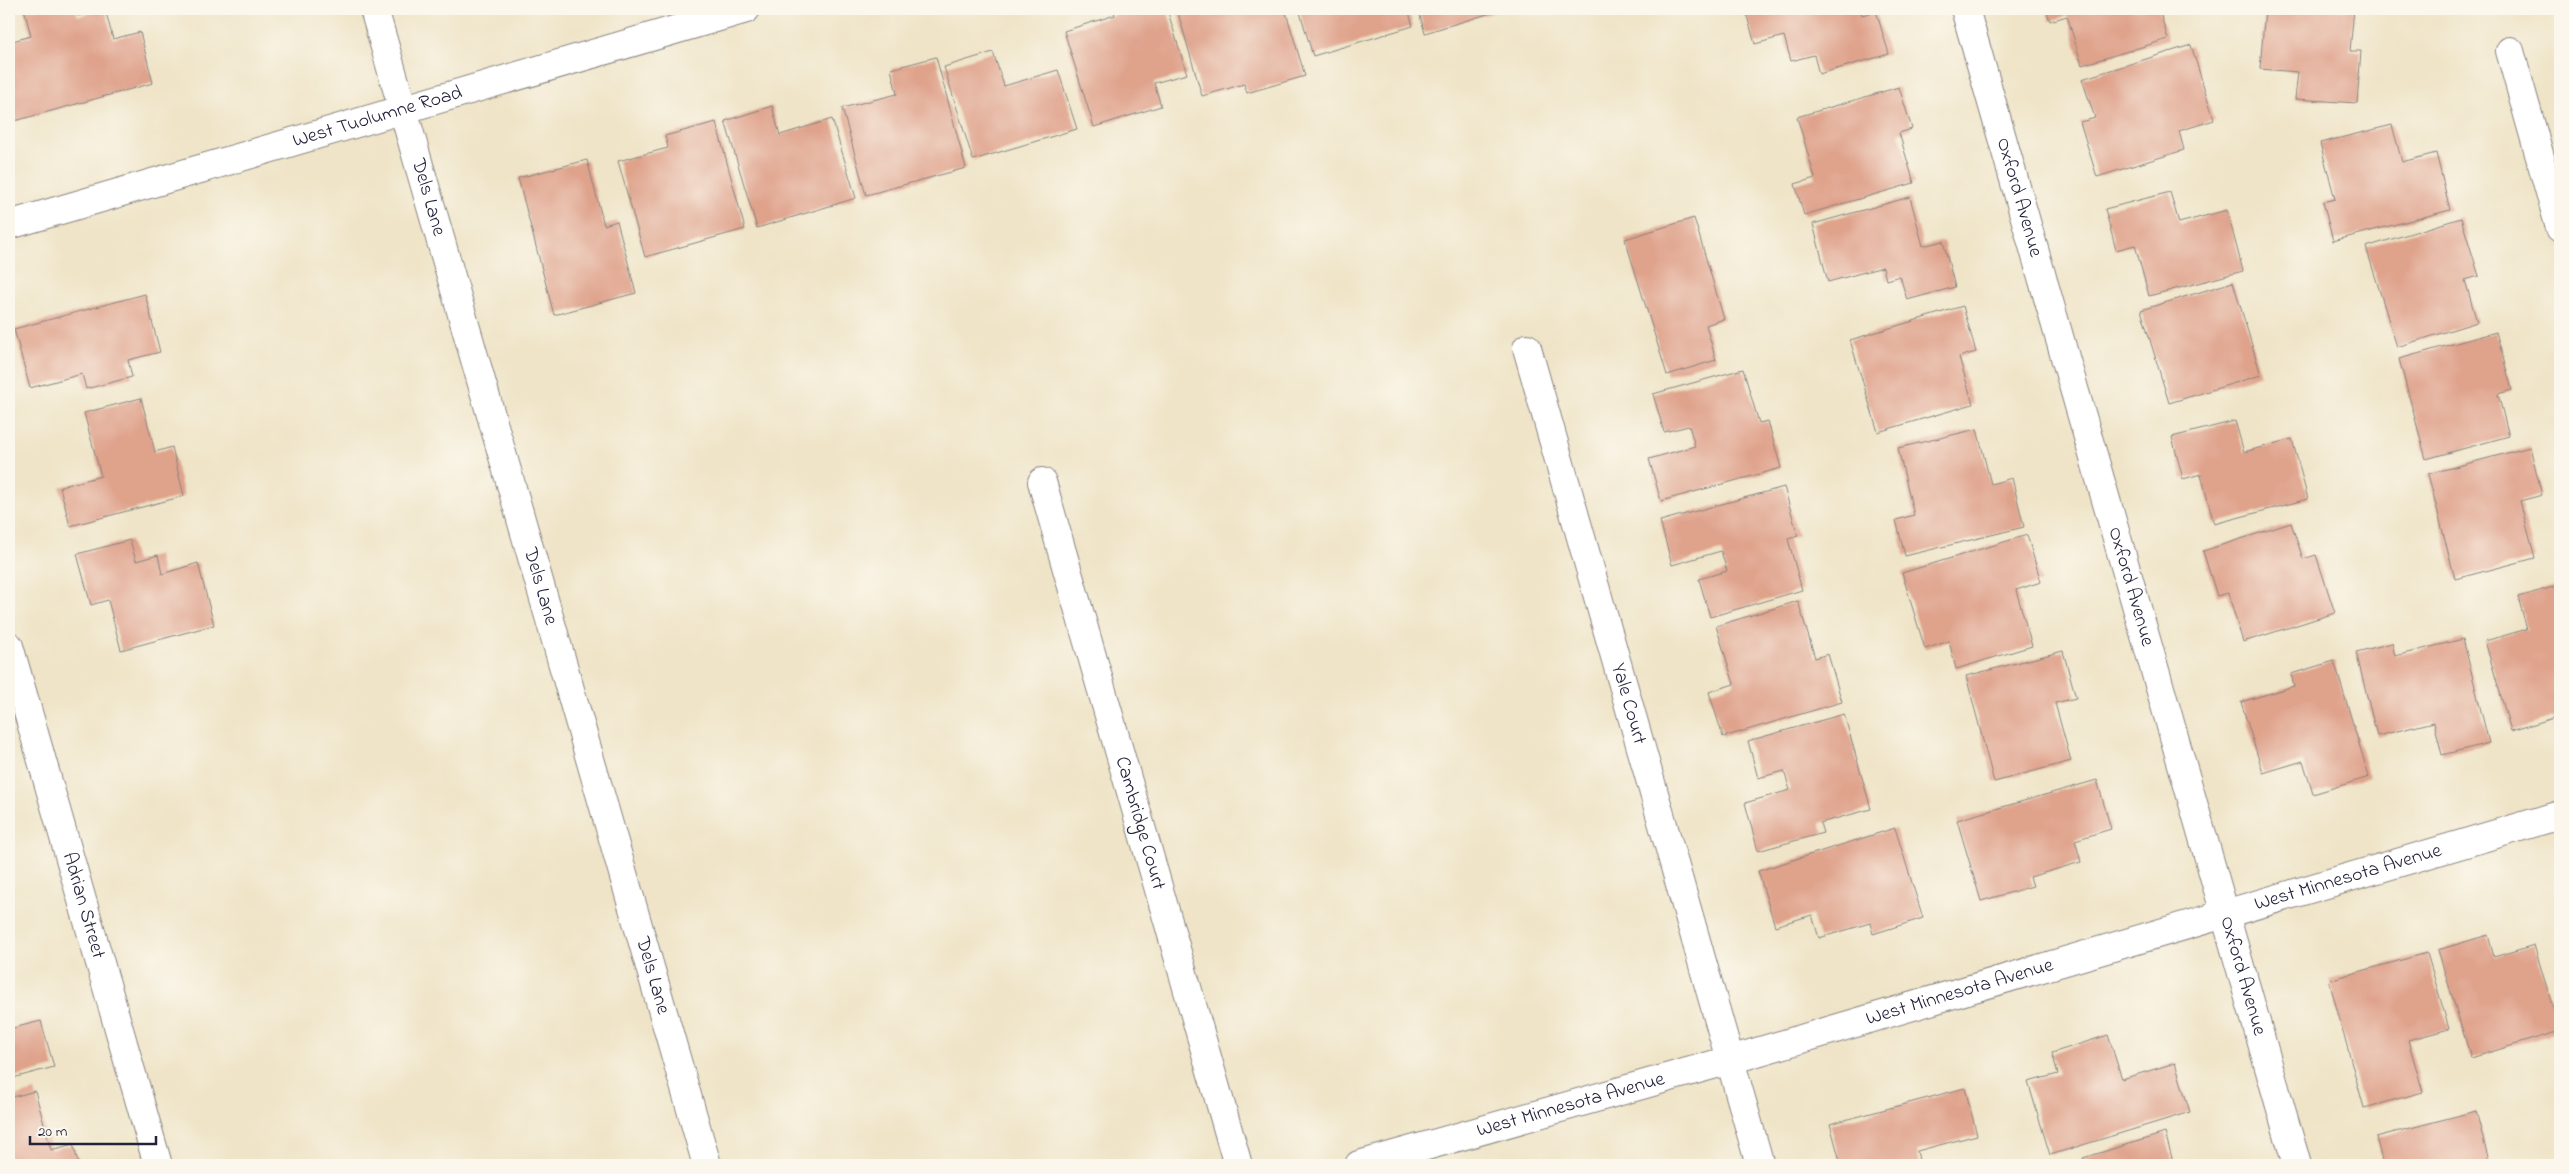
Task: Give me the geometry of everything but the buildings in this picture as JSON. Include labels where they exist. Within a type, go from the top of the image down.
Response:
[{"type":"street","name":"Dels Lane","points":[[374,9],[707,1165]]},
{"type":"street","name":"West Tuolumne Road","points":[[9,225],[746,9]]},
{"type":"street","name":"Oxford Avenue","points":[[1965,9],[2297,1165]]},
{"type":"street","points":[[2510,51],[2560,228]]},
{"type":"street","name":"Yale Court","points":[[1527,348],[1760,1165]]},
{"type":"street","name":"Cambridge Court","points":[[1042,482],[1238,1165]]},
{"type":"street","name":"Adrian Street","points":[[9,646],[158,1165]]},
{"type":"street","name":"West Minnesota Avenue","points":[[1359,1165],[1730,1060],[2560,815]]}]
